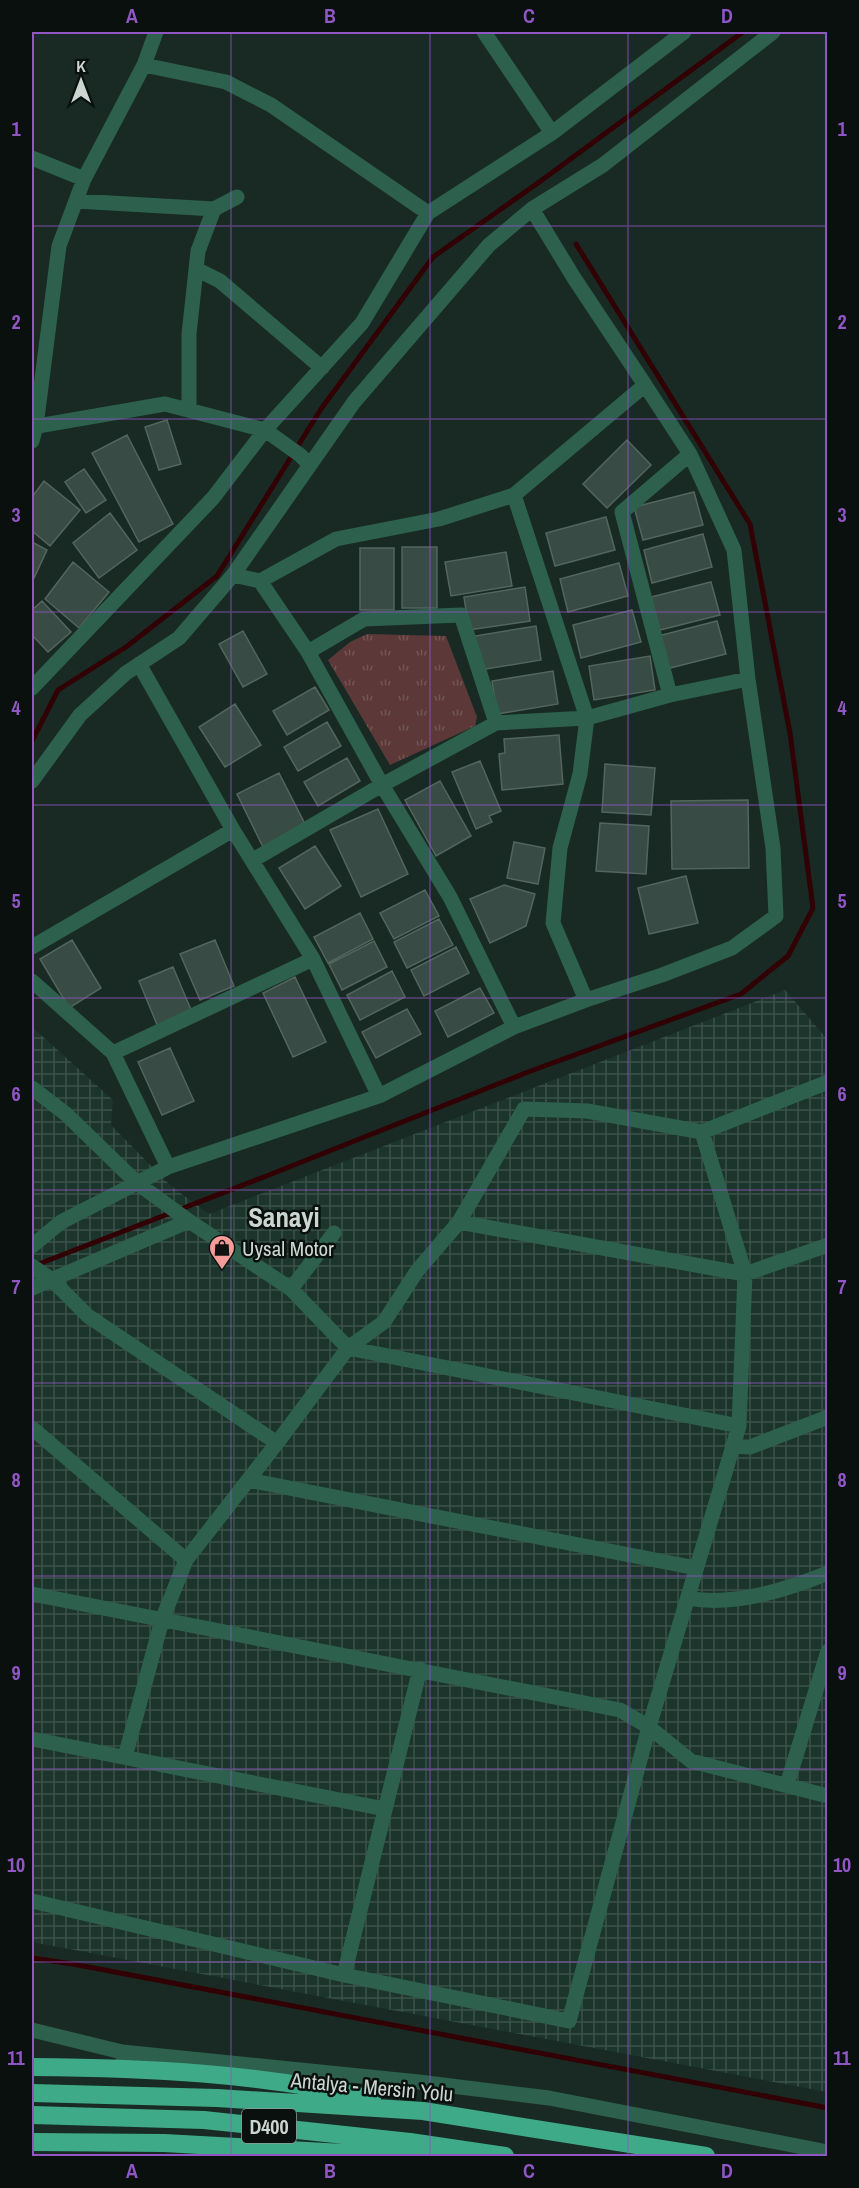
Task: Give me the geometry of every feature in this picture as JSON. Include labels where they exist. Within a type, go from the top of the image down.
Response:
[{"type":"highway","points":[[32,2067],[123,2060],[323,2088],[423,2111]]},
{"type":"highway","name":"Antalya - Mersin Yolu","points":[[32,2093],[217,2098],[423,2111],[706,2157]]},
{"type":"highway","name":"D400","points":[[32,2115],[204,2120],[310,2130],[483,2152],[505,2157]]},
{"type":"highway","points":[[32,2142],[164,2143],[380,2155],[483,2152]]},
{"type":"street","points":[[156,32],[144,64],[84,179],[59,246],[33,431],[165,404],[265,430],[305,460]]},
{"type":"street","points":[[484,32],[552,133]]},
{"type":"street","points":[[32,781],[80,715],[126,673],[178,638],[233,575],[305,460],[489,245],[532,208],[603,165],[773,32]]},
{"type":"street","points":[[32,688],[213,498],[265,430],[362,323],[428,213],[552,133],[676,34]]},
{"type":"street","points":[[144,64],[226,82],[271,105],[428,213]]},
{"type":"street","points":[[32,158],[84,179]]},
{"type":"street","points":[[76,201],[214,209],[237,197]]},
{"type":"street","points":[[32,1246],[61,1222],[139,1184],[168,1167],[379,1096],[514,1027],[732,948],[776,916],[773,848],[747,679],[734,550],[690,453],[574,278],[532,208]]},
{"type":"street","points":[[189,410],[189,334],[198,251],[214,209]]},
{"type":"street","points":[[196,269],[220,281],[321,368]]},
{"type":"street","points":[[233,575],[260,581],[336,539],[439,519],[514,495],[645,386]]},
{"type":"street","points":[[670,695],[622,512],[690,453]]},
{"type":"street","points":[[514,495],[587,718],[580,774],[560,848],[553,923],[586,1000]]},
{"type":"street","points":[[260,581],[308,652],[382,785],[450,897],[514,1027]]},
{"type":"street","points":[[308,652],[364,619],[461,615],[496,723]]},
{"type":"street","points":[[139,664],[233,830],[313,958],[379,1096]]},
{"type":"street","points":[[253,860],[382,785],[496,723],[587,718],[670,695],[747,679]]},
{"type":"street","points":[[32,947],[233,830]]},
{"type":"street","points":[[113,1053],[313,958]]},
{"type":"street","points":[[32,981],[113,1053],[168,1167]]},
{"type":"street","points":[[125,1757],[162,1620],[186,1560],[348,1348],[384,1322],[417,1271],[459,1222],[524,1109],[587,1111],[702,1132],[828,1082]]},
{"type":"street","points":[[32,1088],[66,1114],[139,1184],[187,1220],[291,1289],[348,1348],[739,1426]]},
{"type":"street","points":[[32,1901],[344,1975],[569,2021],[649,1727],[739,1426],[745,1274],[702,1132]]},
{"type":"street","points":[[32,1288],[187,1220]]},
{"type":"street","points":[[459,1222],[745,1274],[828,1245]]},
{"type":"street","points":[[291,1289],[334,1233]]},
{"type":"street","points":[[32,1266],[50,1279],[88,1316],[277,1443]]},
{"type":"street","points":[[732,1446],[750,1447],[828,1417]]},
{"type":"street","points":[[32,1428],[186,1560]]},
{"type":"street","points":[[248,1480],[696,1568]]},
{"type":"street","points":[[687,1598],[704,1601],[727,1600],[790,1588],[828,1573]]},
{"type":"street","points":[[32,1594],[620,1710],[649,1727],[690,1761],[828,1796]]},
{"type":"street","points":[[787,1785],[828,1651]]},
{"type":"street","points":[[344,1975],[420,1669]]},
{"type":"street","points":[[32,1739],[385,1809]]},
{"type":"street","points":[[32,2030],[123,2060],[419,2082],[549,2098],[828,2152]]},
{"type":"shaded area","points":[[785,990],[827,1039],[827,2092],[32,1942],[32,1027],[113,1100],[111,1125],[171,1186],[209,1214]]},
{"type":"green space","points":[[367,634],[446,636],[477,717],[475,726],[390,765],[328,660],[350,642]]},
{"type":"building","points":[[167,420],[181,464],[159,470],[145,427]]},
{"type":"building","points":[[127,435],[173,524],[139,542],[92,453]]},
{"type":"building","points":[[627,440],[651,465],[607,508],[583,484]]},
{"type":"building","points":[[84,469],[106,500],[86,513],[65,482]]},
{"type":"building","points":[[44,481],[80,510],[50,546],[32,531],[32,497]]},
{"type":"building","points":[[694,492],[703,525],[643,540],[634,507]]},
{"type":"building","points":[[110,513],[137,550],[99,578],[73,543]]},
{"type":"building","points":[[606,517],[615,550],[555,566],[546,533]]},
{"type":"building","points":[[703,534],[712,567],[652,583],[644,550]]},
{"type":"building","points":[[32,542],[47,550],[34,578],[32,577]]},
{"type":"building","points":[[402,547],[437,547],[437,608],[402,608]]},
{"type":"building","points":[[360,548],[394,548],[394,610],[360,610]]},
{"type":"building","points":[[506,552],[512,586],[451,596],[445,562]]},
{"type":"building","points":[[73,562],[109,592],[79,628],[45,599]]},
{"type":"building","points":[[619,563],[628,596],[568,612],[560,579]]},
{"type":"building","points":[[711,582],[720,615],[660,630],[651,597]]},
{"type":"building","points":[[525,587],[530,621],[469,630],[464,597]]},
{"type":"building","points":[[42,601],[71,632],[48,652],[32,635],[32,610]]},
{"type":"building","points":[[632,610],[641,642],[581,658],[573,625]]},
{"type":"building","points":[[717,621],[726,654],[666,669],[658,636]]},
{"type":"building","points":[[536,626],[541,660],[480,670],[475,636]]},
{"type":"building","points":[[243,631],[267,674],[243,687],[219,644]]},
{"type":"building","points":[[650,656],[655,690],[594,700],[589,666]]},
{"type":"building","points":[[553,671],[558,704],[497,714],[492,681]]},
{"type":"building","points":[[315,687],[329,710],[287,735],[273,711]]},
{"type":"building","points":[[235,704],[261,745],[225,767],[199,727]]},
{"type":"building","points":[[327,722],[341,746],[298,771],[284,747]]},
{"type":"building","points":[[559,735],[563,784],[502,790],[499,754],[505,753],[504,739]]},
{"type":"building","points":[[347,758],[360,781],[318,806],[304,782]]},
{"type":"building","points":[[480,761],[501,811],[489,816],[492,822],[476,829],[452,772]]},
{"type":"building","points":[[605,764],[655,768],[651,815],[602,812]]},
{"type":"building","points":[[279,773],[306,826],[263,847],[237,794]]},
{"type":"building","points":[[440,781],[471,836],[436,856],[405,800]]},
{"type":"building","points":[[748,800],[749,868],[672,869],[671,801]]},
{"type":"building","points":[[378,809],[408,874],[361,897],[330,830]]},
{"type":"building","points":[[600,823],[649,826],[646,874],[596,871]]},
{"type":"building","points":[[514,842],[545,848],[538,884],[507,878]]},
{"type":"building","points":[[315,846],[341,886],[305,909],[279,868]]},
{"type":"building","points":[[686,876],[698,923],[649,934],[638,888]]},
{"type":"building","points":[[504,885],[535,894],[526,926],[490,943],[470,899]]},
{"type":"building","points":[[425,890],[439,916],[394,939],[380,913]]},
{"type":"building","points":[[360,913],[373,939],[328,963],[314,937]]},
{"type":"building","points":[[439,919],[453,945],[407,968],[394,942]]},
{"type":"building","points":[[72,940],[101,988],[69,1008],[40,959]]},
{"type":"building","points":[[215,940],[234,986],[200,1000],[180,954]]},
{"type":"building","points":[[374,941],[387,967],[342,990],[329,964]]},
{"type":"building","points":[[456,947],[469,973],[424,996],[411,970]]},
{"type":"building","points":[[173,967],[192,1012],[158,1027],[139,981]]},
{"type":"building","points":[[392,971],[405,997],[360,1020],[347,995]]},
{"type":"building","points":[[295,977],[326,1042],[293,1057],[263,993]]},
{"type":"building","points":[[480,988],[494,1013],[448,1037],[435,1011]]},
{"type":"building","points":[[407,1009],[421,1034],[376,1058],[362,1032]]},
{"type":"building","points":[[170,1048],[194,1101],[162,1115],[138,1062]]},
{"type":"waterway","points":[[32,741],[58,690],[126,647],[217,576],[321,409],[433,257],[743,32]]},
{"type":"waterway","points":[[36,1265],[528,1072],[741,994],[788,956],[813,908],[790,733],[750,524],[576,244]]},
{"type":"waterway","points":[[32,1958],[828,2108]]},
{"type":"place","name":"Uysal Motor","points":[[222,1271]]},
{"type":"district","name":"Sanayi","points":[[284,1217]]}]
